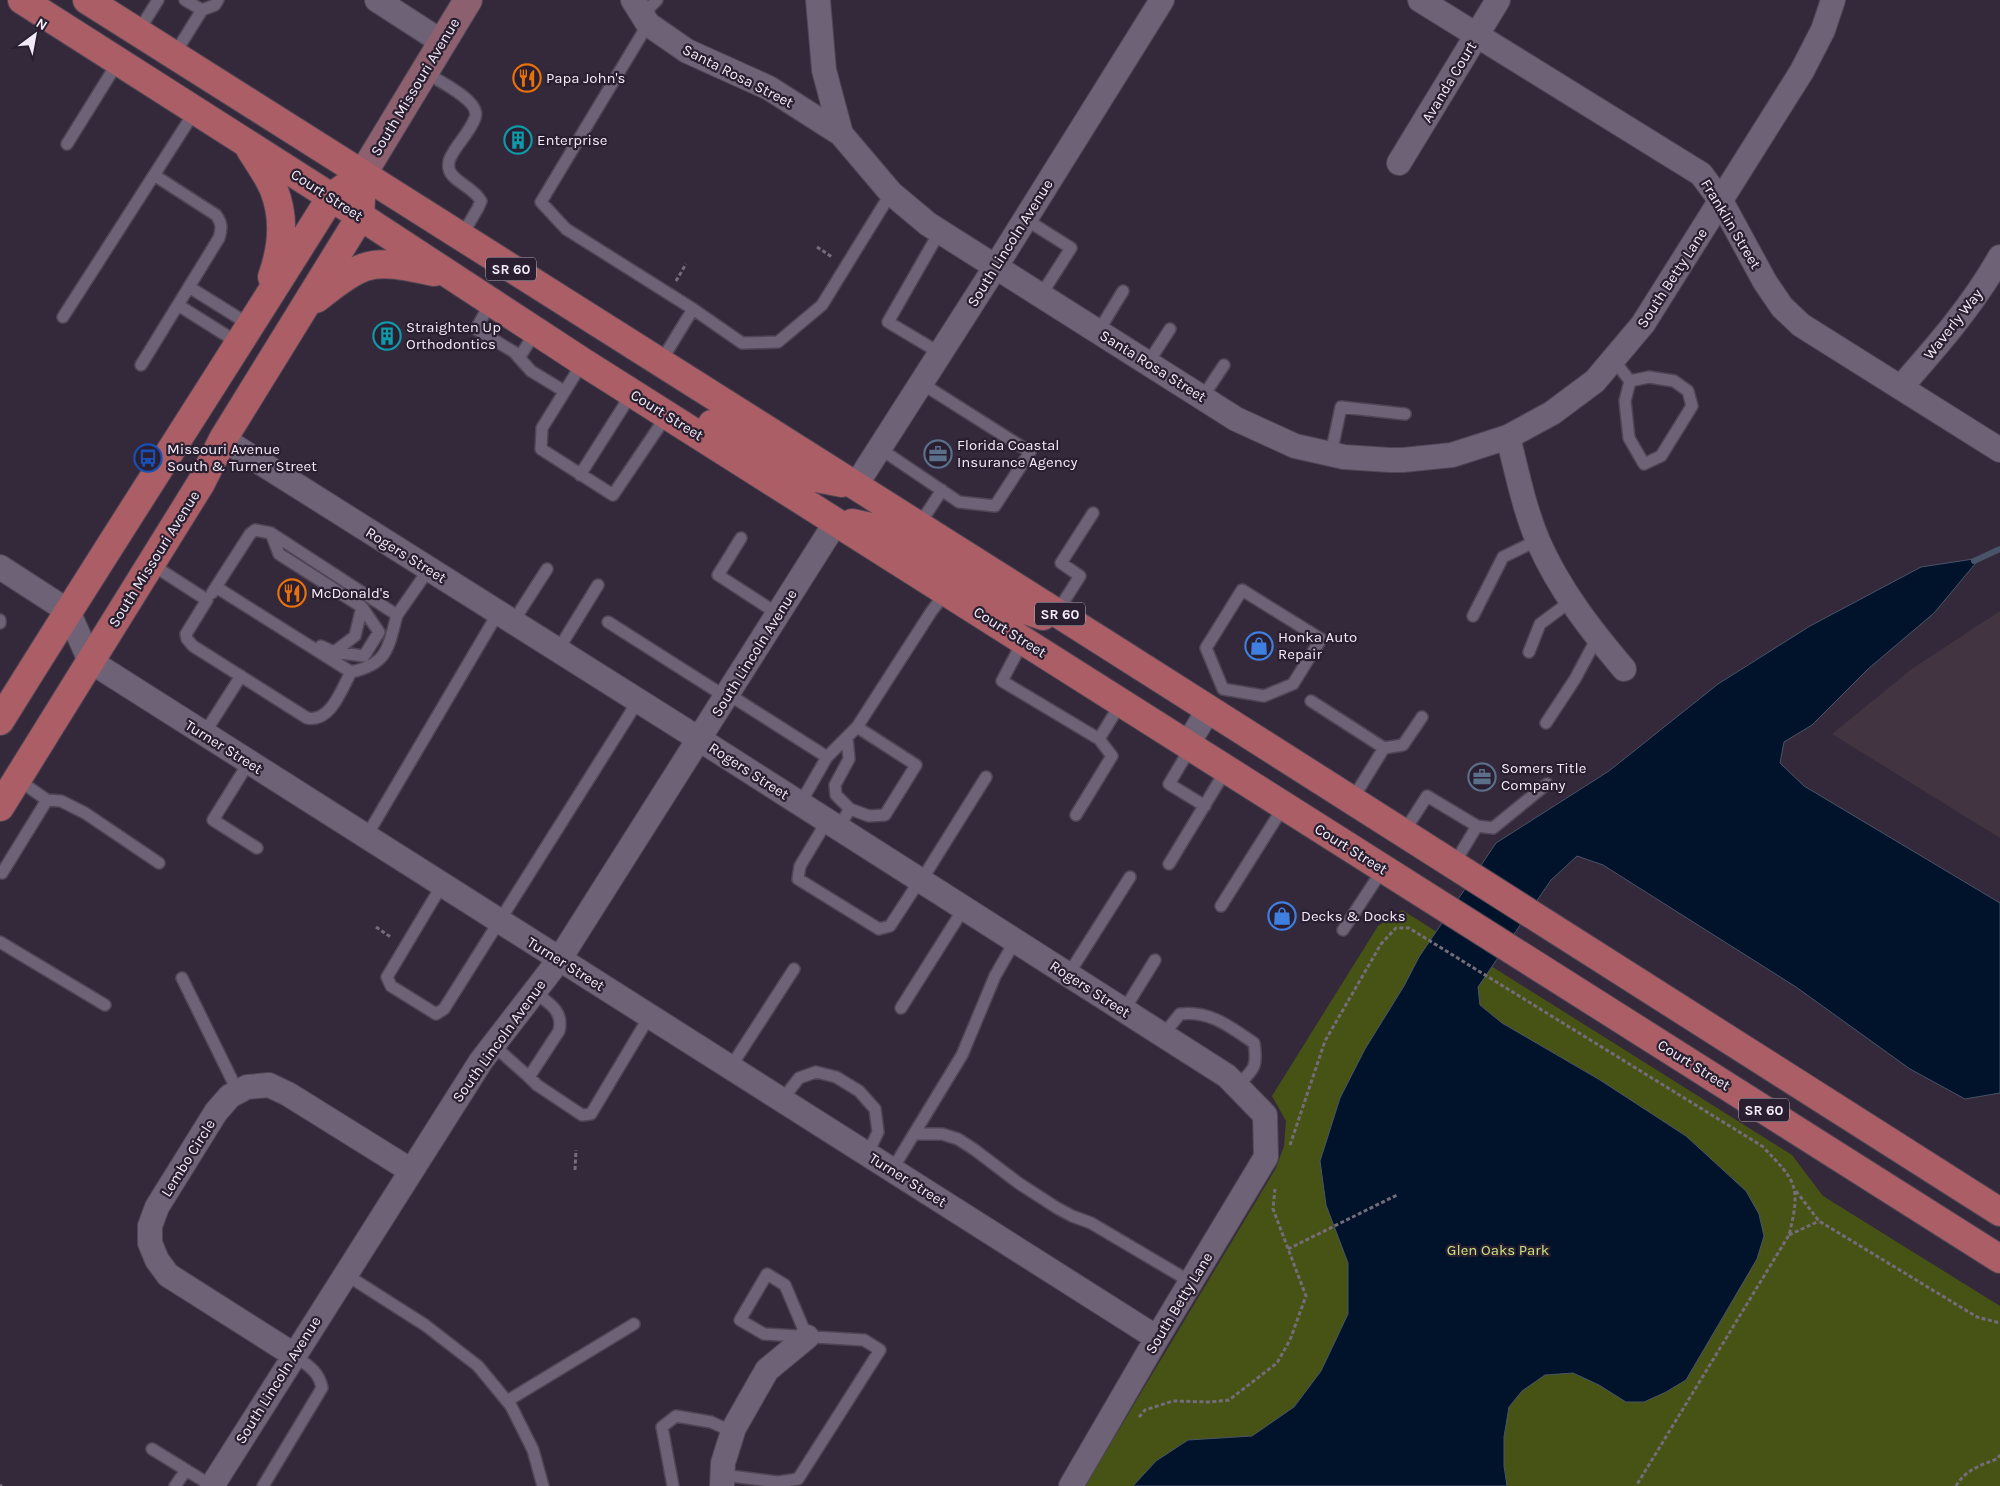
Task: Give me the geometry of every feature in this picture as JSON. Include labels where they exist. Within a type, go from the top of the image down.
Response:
[{"type":"main road","name":"Court Street","points":[[22,0],[331,197],[583,362],[2000,1259]]},
{"type":"main road","points":[[87,0],[362,175]]},
{"type":"main road","name":"South Missouri Avenue","points":[[1,717],[250,328],[331,197],[362,175],[468,0]]},
{"type":"main road","points":[[246,144],[274,189],[281,212],[279,256],[250,328]]},
{"type":"main road","name":"South Missouri Avenue","points":[[0,807],[201,483],[223,439],[360,217],[362,175]]},
{"type":"main road","name":"SR 60","points":[[362,175],[1085,630],[1216,699],[1352,800],[2000,1212]]},
{"type":"main road","points":[[304,307],[348,275],[366,266],[400,264],[452,276]]},
{"type":"main road","points":[[649,404],[692,413],[762,451],[801,475],[826,482],[856,485]]},
{"type":"main road","points":[[836,522],[880,528],[899,537],[1008,604],[1085,630]]},
{"type":"street","points":[[377,0],[442,42]]},
{"type":"street","points":[[818,0],[824,70],[842,134]]},
{"type":"street","name":"South Lincoln Avenue","points":[[856,485],[996,266],[1162,0]]},
{"type":"street","name":"Franklin Street","points":[[1420,0],[1701,174],[1721,201],[1765,282],[1782,307],[1801,325],[2000,450]]},
{"type":"street","name":"Avanda Court","points":[[1399,163],[1498,0]]},
{"type":"street","name":"South Betty Lane","points":[[1508,438],[1559,408],[1595,381],[1643,324],[1802,71],[1823,30],[1833,0]]},
{"type":"street","name":"Santa Rosa Street","points":[[645,10],[686,51],[769,88],[842,134],[890,194],[940,231],[1236,419],[1295,446],[1344,457],[1403,460],[1452,455],[1508,438]]},
{"type":"street","name":"Waverly Way","points":[[1901,388],[1948,333],[1986,281],[2000,257]]},
{"type":"street","points":[[1508,438],[1521,489],[1538,540],[1562,588],[1597,638],[1624,669]]},
{"type":"street","name":"Rogers Street","points":[[223,439],[800,804],[838,819],[920,880],[1227,1076],[1265,1115]]},
{"type":"street","name":"South Lincoln Avenue","points":[[212,1486],[410,1170],[481,1061],[559,960],[836,522]]},
{"type":"street","points":[[0,567],[68,611],[90,662]]},
{"type":"street","name":"Turner Street","points":[[90,662],[1157,1338]]},
{"type":"street","points":[[1189,746],[1216,699]]},
{"type":"street","name":"Lembo Circle","points":[[294,1355],[168,1275],[157,1260],[150,1243],[150,1226],[157,1207],[216,1112],[230,1096],[247,1087],[269,1085],[288,1094],[410,1170]]},
{"type":"street","name":"South Betty Lane","points":[[1071,1486],[1266,1157],[1265,1115]]},
{"type":"street","points":[[722,1481],[723,1463],[732,1432],[767,1370],[807,1337]]},
{"type":"lane","points":[[138,32],[158,0]]},
{"type":"lane","points":[[185,0],[202,10]]},
{"type":"lane","points":[[174,55],[202,10],[215,5],[218,0]]},
{"type":"lane","points":[[645,10],[541,202],[566,229],[693,309],[742,343],[778,342],[822,305],[890,194]]},
{"type":"lane","points":[[67,144],[118,62]]},
{"type":"lane","points":[[424,72],[469,100],[476,109],[476,118],[448,161],[449,171],[455,179],[476,192],[481,201],[460,237]]},
{"type":"lane","points":[[63,317],[195,111]]},
{"type":"lane","points":[[141,365],[219,238],[222,228],[221,222],[216,215],[154,174]]},
{"type":"lane","points":[[1025,219],[1071,248],[1041,296]]},
{"type":"lane","points":[[940,231],[888,322],[940,354]]},
{"type":"lane","points":[[189,287],[250,328]]},
{"type":"lane","points":[[1098,332],[1123,292]]},
{"type":"lane","points":[[491,302],[476,329],[514,352],[531,370],[564,391]]},
{"type":"lane","points":[[178,305],[250,328]]},
{"type":"lane","points":[[660,363],[693,309]]},
{"type":"lane","points":[[1148,363],[1170,329]]},
{"type":"lane","points":[[519,358],[536,331]]},
{"type":"lane","points":[[1614,359],[1630,381]]},
{"type":"lane","points":[[583,362],[542,428],[541,449],[613,496],[649,404]]},
{"type":"lane","points":[[1202,398],[1224,365]]},
{"type":"lane","points":[[1649,377],[1674,381],[1688,391],[1692,406],[1661,456],[1644,464],[1629,438],[1625,401],[1630,381],[1649,377]]},
{"type":"lane","points":[[879,448],[959,502],[995,506],[1030,452],[921,383]]},
{"type":"lane","points":[[580,475],[649,404]]},
{"type":"lane","points":[[1331,454],[1341,407],[1405,414]]},
{"type":"lane","points":[[919,525],[942,490]]},
{"type":"lane","points":[[1057,612],[1080,576],[1061,563],[1093,513]]},
{"type":"lane","points":[[351,672],[329,711],[313,719],[307,718],[193,646],[186,639],[186,634],[250,534],[255,530],[271,533],[397,615]]},
{"type":"lane","points":[[271,533],[279,554],[362,608],[380,632],[364,656],[334,652],[283,629]]},
{"type":"lane","points":[[741,538],[718,575],[778,614]]},
{"type":"lane","points":[[1473,616],[1503,557],[1538,540]]},
{"type":"lane","points":[[151,564],[207,600]]},
{"type":"lane","points":[[216,587],[351,672],[368,668],[386,652],[397,615],[429,569]]},
{"type":"lane","points":[[366,837],[506,617],[547,569]]},
{"type":"lane","points":[[558,650],[598,585]]},
{"type":"lane","points":[[1242,590],[1321,638],[1293,684],[1264,696],[1216,699],[1206,648],[1242,590]]},
{"type":"lane","points":[[800,804],[828,757],[857,727],[930,612],[946,592]]},
{"type":"lane","points":[[1529,652],[1540,624],[1571,601]]},
{"type":"lane","points":[[334,652],[354,636],[362,608]]},
{"type":"lane","points":[[608,622],[828,757]]},
{"type":"lane","points":[[1546,723],[1575,679],[1597,638]]},
{"type":"lane","points":[[1023,640],[1002,681],[1099,739],[1112,756],[1076,815]]},
{"type":"lane","points":[[204,734],[241,676]]},
{"type":"lane","points":[[442,885],[387,976],[391,986],[436,1014],[444,1009],[638,701]]},
{"type":"lane","points":[[1311,701],[1384,748],[1404,745],[1422,717]]},
{"type":"lane","points":[[1099,739],[1121,703]]},
{"type":"lane","points":[[838,819],[885,815],[916,765],[857,727]]},
{"type":"lane","points":[[847,737],[848,759],[835,785],[838,819],[800,866],[798,879],[879,929],[890,926],[986,778]]},
{"type":"lane","points":[[1189,746],[1169,784],[1205,806]]},
{"type":"lane","points":[[1352,800],[1384,748]]},
{"type":"lane","points":[[249,762],[213,820],[257,848]]},
{"type":"lane","points":[[1169,864],[1226,770]]},
{"type":"lane","points":[[17,779],[46,800],[61,800],[85,812],[159,863]]},
{"type":"lane","points":[[1404,832],[1427,796],[1477,826],[1493,828],[1548,784]]},
{"type":"lane","points":[[1,873],[46,800]]},
{"type":"lane","points":[[1221,906],[1284,806]]},
{"type":"lane","points":[[1457,866],[1477,826]]},
{"type":"lane","points":[[1343,930],[1383,869]]},
{"type":"lane","points":[[1068,975],[1130,878]]},
{"type":"lane","points":[[901,1008],[964,908]]},
{"type":"lane","points":[[892,1170],[962,1055],[994,976],[1015,941]]},
{"type":"lane","points":[[0,942],[105,1005]]},
{"type":"lane","points":[[1124,1010],[1155,960]]},
{"type":"lane","points":[[730,1068],[794,969]]},
{"type":"lane","points":[[182,978],[238,1092]]},
{"type":"lane","points":[[529,1077],[559,1031],[561,1023],[558,1013],[551,1004],[534,992]]},
{"type":"lane","points":[[1163,1035],[1180,1014],[1191,1013],[1220,1020],[1254,1042],[1256,1059],[1251,1072],[1237,1086]]},
{"type":"lane","points":[[493,1045],[537,1085],[582,1116],[590,1114],[649,1017]]},
{"type":"lane","points":[[782,1100],[799,1078],[816,1072],[836,1077],[858,1091],[874,1109],[876,1116],[878,1132],[867,1155]]},
{"type":"lane","points":[[915,1134],[942,1134],[958,1139],[1017,1182],[1057,1208],[1072,1216],[1091,1222],[1191,1282]]},
{"type":"lane","points":[[345,1274],[425,1325],[478,1366],[507,1401],[534,1450],[544,1486]]},
{"type":"lane","points":[[722,1481],[778,1482],[798,1479],[880,1350],[864,1340],[807,1337],[764,1334],[740,1320],[767,1274],[786,1285],[807,1337]]},
{"type":"lane","points":[[507,1401],[634,1324]]},
{"type":"lane","points":[[263,1486],[322,1388],[320,1379],[314,1369],[294,1355]]},
{"type":"lane","points":[[673,1486],[662,1427],[676,1416],[711,1422],[732,1432]]},
{"type":"lane","points":[[152,1449],[212,1486]]},
{"type":"lane","points":[[176,1486],[186,1470]]},
{"type":"path","points":[[817,247],[833,258]]},
{"type":"path","points":[[677,278],[686,264]]},
{"type":"path","points":[[1288,1151],[1325,1041],[1381,944],[1396,928],[1409,928],[1421,933],[1762,1146],[1785,1169],[1796,1191],[1818,1221],[1977,1317],[2000,1323]]},
{"type":"path","points":[[575,1170],[576,1150]]},
{"type":"path","points":[[1136,1419],[1145,1410],[1174,1401],[1210,1402],[1229,1400],[1277,1362],[1290,1340],[1306,1296],[1273,1209],[1275,1187]]},
{"type":"path","points":[[1636,1486],[1788,1235],[1795,1208],[1796,1191]]},
{"type":"path","points":[[1288,1249],[1396,1195]]},
{"type":"path","points":[[1788,1235],[1818,1221]]},
{"type":"path","points":[[1956,1486],[1960,1479],[1972,1468],[2000,1455]]},
{"type":"shaded area","points":[[2000,611],[2000,838],[1832,734],[1913,668]]},
{"type":"green space","name":"Glen Oaks Park","points":[[1402,910],[1792,1155],[1823,1196],[2000,1306],[2000,1486],[1085,1486],[1276,1168],[1284,1146],[1286,1121],[1272,1096],[1378,926]]},
{"type":"water","points":[[1980,558],[1934,613],[1868,669],[1812,725],[1784,742],[1780,763],[1804,786],[2000,903],[2000,1093],[1965,1099],[1910,1069],[1796,987],[1603,865],[1577,856],[1551,880],[1478,987],[1480,1005],[1502,1023],[1600,1080],[1686,1136],[1746,1191],[1759,1214],[1764,1236],[1757,1259],[1686,1380],[1644,1402],[1626,1402],[1599,1385],[1573,1373],[1545,1375],[1522,1391],[1509,1407],[1504,1437],[1504,1466],[1507,1486],[1133,1486],[1156,1461],[1188,1440],[1252,1436],[1294,1407],[1321,1371],[1348,1314],[1348,1263],[1326,1205],[1320,1161],[1340,1098],[1365,1049],[1404,986],[1419,957],[1496,843],[1609,771],[1718,684],[1810,626],[1921,567]]},
{"type":"waterway","points":[[1974,561],[2000,549]]},
{"type":"place","name":"Papa John's","points":[[527,78]]},
{"type":"place","name":"Enterprise","points":[[518,140]]},
{"type":"place","name":"Straighten Up Orthodontics","points":[[387,336]]},
{"type":"place","name":"Florida Coastal Insurance Agency","points":[[938,454]]},
{"type":"place","name":"Missouri Avenue South & Turner Street","points":[[148,458]]},
{"type":"place","name":"McDonald's","points":[[292,593]]},
{"type":"place","name":"Honka Auto Repair","points":[[1259,646]]},
{"type":"place","name":"Somers Title Company","points":[[1482,777]]},
{"type":"place","name":"Decks & Docks","points":[[1282,916]]}]
